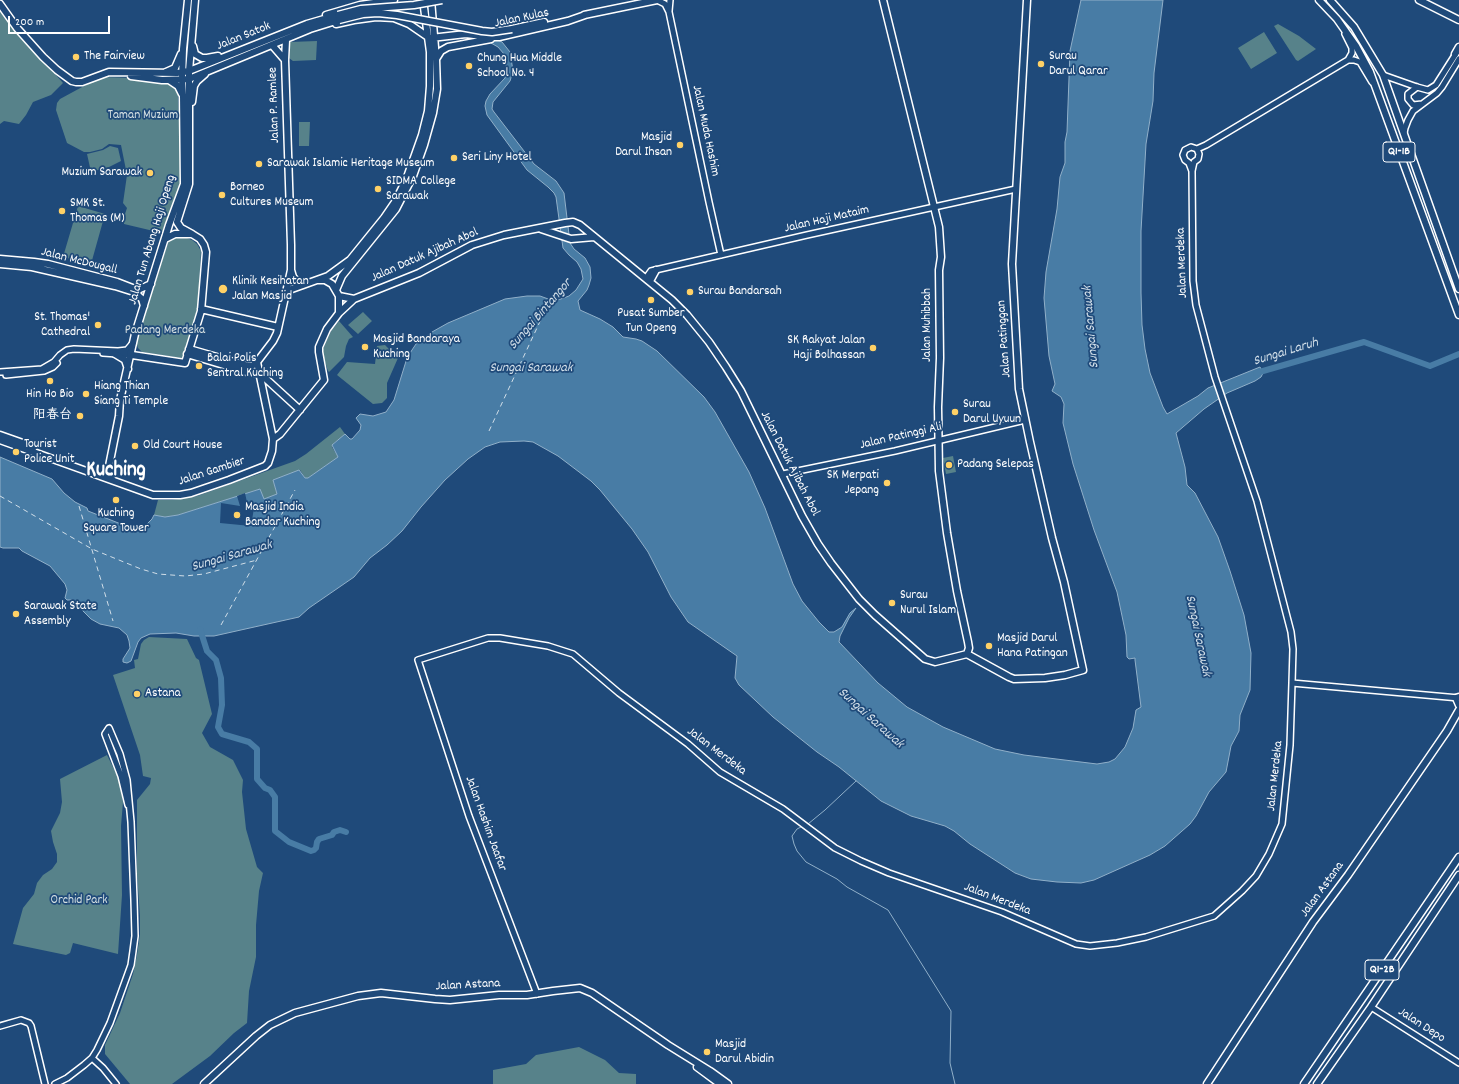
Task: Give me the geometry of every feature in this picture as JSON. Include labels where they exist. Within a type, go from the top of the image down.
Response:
[{"type":"main road","name":"Jalan Tun Abang Haji Openg","points":[[108,471],[119,416],[120,400],[132,355],[133,343],[169,225],[184,184],[183,49],[188,0]]},
{"type":"main road","name":"Jalan Tun Abang Haji Openg","points":[[184,74],[192,38],[194,0]]},
{"type":"main road","name":"Jalan Satok","points":[[184,74],[342,9],[360,4],[394,0]]},
{"type":"main road","points":[[339,313],[338,293],[342,276],[396,208],[413,176],[433,113],[437,89],[436,59],[423,0]]},
{"type":"main road","points":[[284,296],[289,290],[318,280],[336,271],[350,260],[384,218],[395,202],[406,180],[415,156],[428,111],[432,0]]},
{"type":"main road","name":"Jalan Satok","points":[[189,78],[361,9],[414,5],[442,0]]},
{"type":"main road","name":"Jalan Kulas","points":[[338,17],[378,13],[492,32],[657,0]]},
{"type":"main road","name":"Jalan Muhibbah","points":[[883,0],[939,228],[941,257],[939,270],[939,472],[947,533],[958,597],[969,648],[967,654]]},
{"type":"main road","name":"Jalan Patinggan","points":[[967,654],[1014,679],[1045,678],[1084,670],[1064,582],[1052,538],[1019,389],[1012,264],[1027,0]]},
{"type":"main road","name":"Q1-1B","points":[[1319,0],[1342,25],[1356,46],[1375,86],[1459,315]]},
{"type":"main road","points":[[1330,0],[1354,27],[1383,75],[1404,138],[1459,289]]},
{"type":"main road","points":[[1420,0],[1459,20]]},
{"type":"main road","points":[[1430,0],[1459,15]]},
{"type":"main road","points":[[0,4],[17,28],[43,57],[72,81],[80,82],[109,72],[184,74]]},
{"type":"main road","name":"Jalan Kulas","points":[[431,38],[466,34],[490,37],[499,36],[568,21],[588,14]]},
{"type":"main road","name":"Jalan Satok","points":[[307,24],[338,17]]},
{"type":"main road","name":"Jalan Satok","points":[[282,41],[333,25],[363,18],[386,17],[402,20],[431,38]]},
{"type":"main road","points":[[409,24],[423,39],[430,52]]},
{"type":"main road","points":[[436,59],[441,51],[448,47],[499,36]]},
{"type":"main road","points":[[192,38],[195,54],[202,58],[232,53]]},
{"type":"main road","name":"Jalan P. Ramlee","points":[[257,362],[273,341],[278,327],[291,270],[285,60],[282,41]]},
{"type":"main road","name":"Jalan P. Ramlee","points":[[272,45],[285,60]]},
{"type":"main road","points":[[1458,54],[1459,47]]},
{"type":"main road","points":[[163,73],[175,68],[183,49]]},
{"type":"main road","points":[[189,125],[194,86],[197,80],[211,69]]},
{"type":"main road","points":[[103,74],[109,76],[137,76],[169,80],[178,86],[183,95]]},
{"type":"main road","name":"Jalan Tun Abang Haji Openg","points":[[184,74],[189,78],[189,184],[177,222],[181,228],[192,234]]},
{"type":"main road","points":[[169,80],[184,74]]},
{"type":"main road","name":"Jalan Datuk Ajibah Abol","points":[[273,439],[280,434],[324,380],[319,352],[320,347],[327,329],[339,313],[354,299],[419,273],[472,245],[504,235],[573,222],[580,225],[648,279],[687,315],[709,342],[741,391],[783,474],[802,516],[818,544],[844,582],[875,615],[925,659],[935,662],[967,654]]},
{"type":"main road","points":[[540,228],[571,239],[594,237]]},
{"type":"main road","points":[[132,355],[183,363],[185,362],[201,308],[206,252],[204,245],[200,239],[192,234],[175,234],[165,239]]},
{"type":"main road","name":"Jalan McDougall","points":[[0,259],[48,264],[117,282],[135,289],[140,289],[151,284]]},
{"type":"main road","name":"Jalan McDougall","points":[[0,264],[32,266],[52,270],[134,292],[142,299],[144,306]]},
{"type":"main road","points":[[291,270],[293,277],[303,286]]},
{"type":"main road","points":[[639,272],[654,271]]},
{"type":"main road","points":[[648,279],[654,271]]},
{"type":"main road","points":[[318,280],[325,280],[332,284],[338,293],[354,299]]},
{"type":"main road","points":[[201,308],[278,327]]},
{"type":"main road","points":[[188,352],[248,366],[252,366],[257,362]]},
{"type":"main road","points":[[188,352],[247,372],[258,373]]},
{"type":"main road","points":[[115,354],[123,358],[128,369]]},
{"type":"main road","points":[[257,362],[258,373],[263,380],[300,410]]},
{"type":"main road","points":[[263,380],[273,439]]},
{"type":"main road","points":[[270,427],[280,434]]},
{"type":"main road","points":[[0,435],[100,472],[108,471],[114,481]]},
{"type":"main road","name":"Jalan Gambier","points":[[114,481],[153,495],[180,495],[191,493],[265,466],[270,459],[273,439]]},
{"type":"main road","points":[[0,440],[114,481]]},
{"type":"main road","points":[[1458,698],[1459,705]]},
{"type":"main road","name":"Jalan Astana","points":[[1207,1084],[1310,928],[1348,875],[1447,730],[1459,710]]},
{"type":"main road","name":"Q1-2B","points":[[1304,1084],[1459,857]]},
{"type":"main road","points":[[1317,1084],[1371,1007],[1459,875]]},
{"type":"main road","points":[[537,993],[575,988],[585,990],[728,1084]]},
{"type":"main road","name":"Jalan Astana","points":[[204,1084],[264,1029],[294,1013],[370,994],[381,993],[442,1000],[537,993]]},
{"type":"main road","points":[[690,1059],[696,1066],[720,1084]]},
{"type":"street","points":[[657,0],[665,4],[669,12]]},
{"type":"street","name":"Jalan Muda Hashim","points":[[670,0],[669,12],[721,255]]},
{"type":"street","points":[[1196,149],[1206,145],[1348,60],[1352,53],[1352,48],[1342,25]]},
{"type":"street","points":[[1383,75],[1416,88],[1428,90],[1436,86],[1458,54]]},
{"type":"street","points":[[1404,138],[1404,128],[1408,120],[1414,111],[1437,93],[1458,54]]},
{"type":"street","points":[[1348,60],[1360,62],[1375,86]]},
{"type":"street","points":[[1416,88],[1408,94],[1408,99],[1414,105],[1423,104]]},
{"type":"street","points":[[1200,154],[1194,147],[1189,147],[1183,152],[1184,158],[1192,163],[1198,159],[1206,145]]},
{"type":"street","name":"Jalan Merdeka","points":[[418,660],[488,638],[500,638],[548,646],[573,654],[619,693],[688,744],[720,772],[796,818],[835,848],[868,864],[1002,912],[1076,944],[1090,946],[1117,944],[1195,923],[1214,916],[1242,892],[1256,876],[1279,833],[1282,824],[1290,745],[1293,638],[1257,501],[1223,402],[1202,331],[1194,292],[1192,163]]},
{"type":"street","name":"Jalan Haji Mataim","points":[[654,271],[1016,189]]},
{"type":"street","points":[[0,372],[42,369],[54,362],[67,350],[126,350],[133,343]]},
{"type":"street","points":[[0,376],[44,372],[53,367],[66,354],[74,352],[132,355]]},
{"type":"street","name":"Jalan Patinggi Ali","points":[[783,474],[1025,420]]},
{"type":"street","name":"Jalan Hashim Jaafar","points":[[418,660],[471,823],[537,993]]},
{"type":"street","points":[[1292,683],[1458,698]]},
{"type":"street","points":[[55,1084],[71,1075],[92,1058],[110,1023],[131,965],[135,936],[131,822],[124,767],[109,728],[104,734],[121,776],[128,802]]},
{"type":"street","name":"Jalan Depo","points":[[1371,1007],[1459,1064]]},
{"type":"street","points":[[0,1026],[21,1020],[29,1023],[45,1084]]},
{"type":"street","points":[[92,1058],[103,1068],[116,1084]]},
{"type":"green space","points":[[0,7],[14,27],[63,83],[51,95],[33,102],[19,124],[4,121],[0,124]]},
{"type":"green space","points":[[1278,24],[1299,36],[1316,49],[1298,61],[1296,60],[1274,26]]},
{"type":"green space","points":[[1264,32],[1277,53],[1251,69],[1238,48]]},
{"type":"green space","points":[[317,41],[316,60],[293,61],[289,58],[290,42]]},
{"type":"green space","name":"Taman Muzium","points":[[102,77],[135,78],[171,84],[176,88],[178,95],[182,180],[162,233],[124,224],[124,217],[127,208],[123,203],[127,175],[121,145],[109,144],[102,149],[84,152],[67,143],[56,110],[57,103],[60,99]]},
{"type":"green space","points":[[299,122],[310,122],[309,146],[299,146]]},
{"type":"green space","points":[[110,146],[118,148],[121,161],[109,167],[91,172],[87,154],[103,150]]},
{"type":"green space","points":[[78,206],[105,214],[91,264],[63,257]]},
{"type":"green space","name":"Padang Merdeka","points":[[176,236],[182,236],[192,240],[197,244],[201,251],[198,307],[184,357],[182,358],[142,352],[138,348],[136,342],[169,240]]},
{"type":"green space","points":[[363,312],[372,321],[358,334],[348,325]]},
{"type":"green space","points":[[339,321],[353,337],[349,339],[344,357],[329,372],[322,353],[331,331]]},
{"type":"green space","points":[[385,345],[398,358],[387,383],[387,398],[382,403],[373,404],[337,375],[347,362],[375,364],[377,346]]},
{"type":"green space","points":[[340,427],[345,434],[334,443],[332,447],[338,457],[308,478],[305,478],[300,470],[273,480],[277,496],[264,499],[260,489],[178,515],[165,517],[154,515],[158,500],[172,500],[197,496],[295,461]]},
{"type":"green space","name":"Padang Selepas","points":[[953,456],[956,472],[946,474],[943,458]]},
{"type":"green space","points":[[149,637],[187,639],[196,658],[199,660],[212,714],[202,733],[210,747],[233,760],[243,780],[242,792],[246,829],[257,867],[263,873],[259,891],[256,925],[256,957],[249,991],[247,1023],[210,1056],[172,1084],[130,1084],[105,1054],[105,1045],[120,1013],[133,974],[137,955],[140,934],[140,916],[137,874],[137,800],[150,784],[151,778],[143,776],[140,755],[113,675],[135,668],[134,660],[138,659],[141,644]]},
{"type":"green space","name":"Orchid Park","points":[[107,755],[119,779],[123,802],[121,826],[122,895],[118,954],[73,943],[70,953],[66,955],[13,944],[23,908],[34,894],[37,883],[43,875],[52,869],[57,862],[57,854],[51,831],[60,813],[62,802],[60,779]]},
{"type":"green space","points":[[579,1047],[605,1060],[619,1073],[636,1074],[636,1084],[493,1084],[493,1070],[526,1064],[536,1055]]},
{"type":"water","name":"Sungai Sarawak","points":[[1081,0],[1163,0],[1154,73],[1153,101],[1146,144],[1141,231],[1141,293],[1142,325],[1145,349],[1150,373],[1163,407],[1167,414],[1198,396],[1208,388],[1260,367],[1263,373],[1261,377],[1255,381],[1227,393],[1204,409],[1176,433],[1185,467],[1187,485],[1195,493],[1218,537],[1244,615],[1251,653],[1250,690],[1240,715],[1239,731],[1231,746],[1226,772],[1209,792],[1190,824],[1165,846],[1150,855],[1094,880],[1081,883],[1031,879],[1015,873],[945,826],[911,816],[881,801],[773,717],[739,685],[735,678],[737,656],[688,622],[671,597],[648,552],[632,529],[600,490],[591,481],[558,456],[533,442],[500,442],[485,447],[468,459],[445,480],[402,531],[370,558],[354,577],[309,608],[299,617],[214,636],[194,636],[176,633],[150,634],[141,638],[131,661],[127,663],[123,662],[123,659],[130,648],[127,635],[119,628],[100,624],[91,619],[72,600],[67,600],[65,598],[67,590],[65,584],[50,566],[19,548],[0,547],[0,457],[52,479],[64,493],[75,502],[87,508],[88,511],[131,528],[146,525],[154,515],[165,517],[178,515],[260,489],[264,499],[277,494],[273,480],[299,470],[305,478],[308,478],[338,457],[332,445],[345,434],[352,439],[360,430],[361,425],[356,418],[360,414],[373,416],[386,412],[394,400],[407,358],[416,344],[432,332],[448,323],[505,299],[540,296],[551,300],[558,300],[569,296],[576,290],[583,279],[581,269],[577,262],[563,248],[556,197],[554,193],[527,170],[487,115],[485,106],[486,101],[490,94],[505,78],[506,74],[506,59],[504,54],[498,47],[491,43],[496,39],[502,42],[510,52],[513,71],[510,81],[493,102],[492,109],[534,164],[556,181],[564,193],[570,243],[574,249],[585,258],[590,267],[591,278],[589,285],[578,301],[580,310],[613,327],[623,337],[642,341],[657,351],[704,397],[715,412],[749,472],[765,508],[793,584],[802,601],[819,622],[829,632],[834,632],[842,627],[850,613],[856,608],[840,636],[839,642],[878,683],[907,707],[943,727],[995,749],[1024,755],[1097,764],[1109,762],[1115,759],[1125,747],[1133,728],[1136,710],[1141,707],[1135,658],[1129,659],[1127,657],[1126,635],[1117,592],[1094,530],[1073,464],[1063,423],[1064,404],[1061,397],[1052,391],[1055,384],[1049,356],[1044,298],[1046,272],[1057,209],[1060,177],[1065,163],[1070,51]]},
{"type":"pier","name":"Masjid India Bandar Kuching","points":[[245,493],[248,507],[254,508],[251,526],[220,523],[221,503],[240,506],[237,496]]},
{"type":"waterway","name":"Sungai Laruh","points":[[1256,373],[1364,342],[1430,366],[1459,354]]},
{"type":"waterway","points":[[200,629],[207,651],[216,660],[221,678],[222,705],[218,727],[222,734],[249,742],[257,749],[257,779],[265,788],[270,790],[275,797],[275,831],[289,842],[311,851],[316,848],[319,839],[332,835],[334,832],[340,830],[346,832]]},
{"type":"waterway","points":[[808,824],[856,781]]},
{"type":"waterway","points":[[803,826],[797,829],[792,836],[797,851],[806,862],[888,910],[951,1011],[950,1063],[955,1084]]},
{"type":"ferry route","points":[[489,431],[543,315]]},
{"type":"ferry route","points":[[221,625],[295,490]]},
{"type":"ferry route","points":[[0,496],[92,549],[141,569],[158,574],[185,576],[204,574],[257,560]]},
{"type":"ferry route","points":[[79,506],[113,621]]},
{"type":"place","name":"The Fairview","points":[[76,57]]},
{"type":"place","name":"Surau Darul Qarar","points":[[1041,64]]},
{"type":"place","name":"Chung Hua Middle School No. 4","points":[[469,66]]},
{"type":"place","name":"Masjid Darul Ihsan","points":[[680,145]]},
{"type":"place","name":"Seri Liny Hotel","points":[[454,158]]},
{"type":"place","name":"Sarawak Islamic Heritage Museum","points":[[259,164]]},
{"type":"place","name":"Muzium Sarawak","points":[[150,173]]},
{"type":"place","name":"SIDMA College Sarawak","points":[[378,189]]},
{"type":"place","name":"Borneo Cultures Museum","points":[[222,195]]},
{"type":"place","name":"SMK St. Thomas (M)","points":[[62,211]]},
{"type":"place","name":"Klinik Kesihatan Jalan Masjid","points":[[223,289]]},
{"type":"place","name":"Surau Bandarsah","points":[[690,292]]},
{"type":"place","name":"Pusat Sumber Tun Openg","points":[[651,300]]},
{"type":"place","name":"St. Thomas' Cathedral","points":[[98,325]]},
{"type":"place","name":"Masjid Bandaraya Kuching","points":[[365,347]]},
{"type":"place","name":"SK Rakyat Jalan Haji Bolhassan","points":[[873,348]]},
{"type":"place","name":"Balai Polis Sentral Kuching","points":[[199,366]]},
{"type":"place","name":"Hin Ho Bio","points":[[50,381]]},
{"type":"place","name":"Hiang Thian Siang Ti Temple","points":[[86,394]]},
{"type":"place","name":"Surau Darul Uyuun","points":[[955,412]]},
{"type":"place","name":"阳春台","points":[[80,416]]},
{"type":"place","name":"Old Court House","points":[[135,446]]},
{"type":"place","name":"Tourist Police Unit","points":[[16,452]]},
{"type":"place","name":"Padang Selepas","points":[[949,465]]},
{"type":"place","name":"SK Merpati Jepang","points":[[887,483]]},
{"type":"place","name":"Kuching Square Tower","points":[[116,500]]},
{"type":"place","name":"Masjid India Bandar Kuching","points":[[237,515]]},
{"type":"place","name":"Surau Nurul Islam","points":[[892,603]]},
{"type":"place","name":"Sarawak State Assembly","points":[[16,614]]},
{"type":"place","name":"Masjid Darul Hana Patingan","points":[[989,646]]},
{"type":"place","name":"Astana","points":[[137,694]]},
{"type":"place","name":"Masjid Darul Abidin","points":[[707,1052]]},
{"type":"district","name":"Kuching","points":[[116,472]]},
{"type":"water label","name":"Sungai Bintangor","points":[[541,315]]}]
